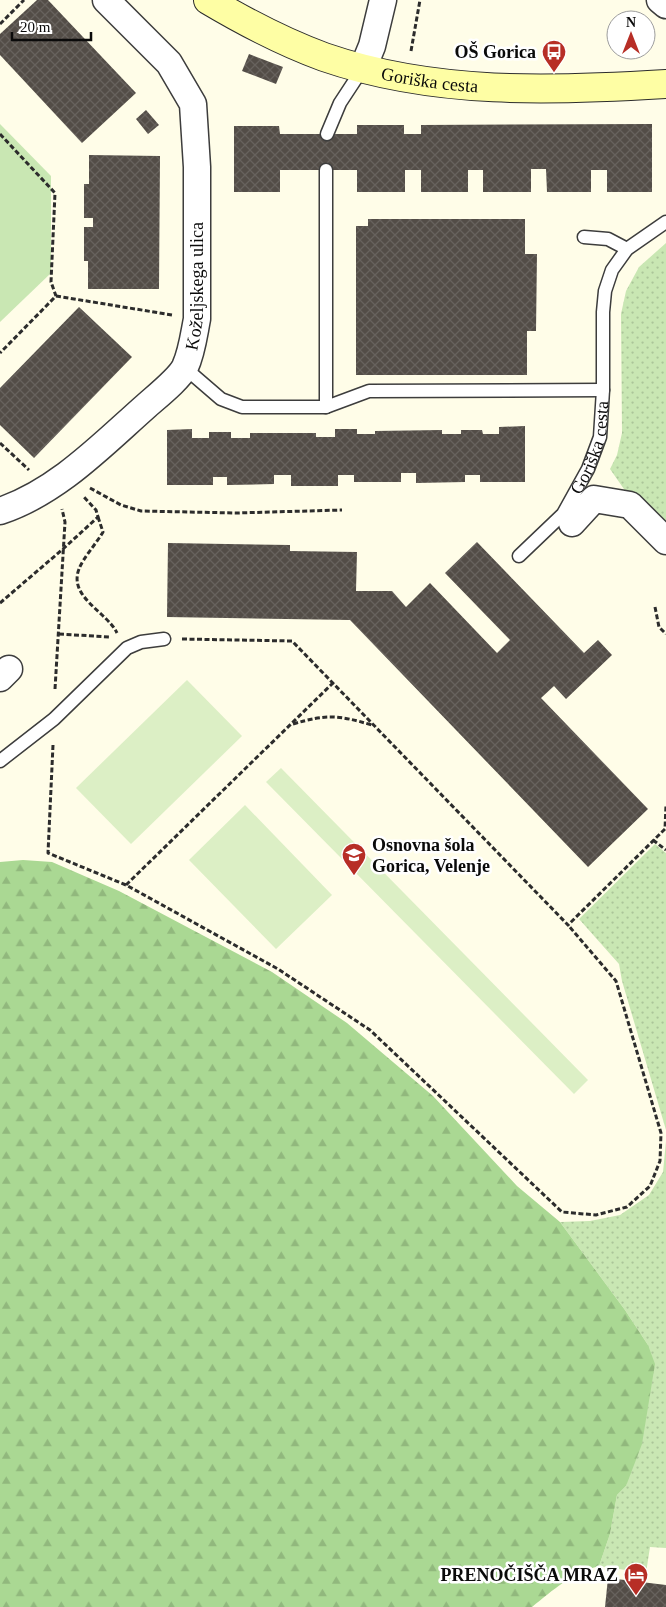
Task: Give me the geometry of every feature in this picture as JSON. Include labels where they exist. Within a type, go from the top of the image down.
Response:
[{"type":"street","name":"Koželjskega ulica","points":[[0,511],[60,484],[169,385],[185,368],[194,336],[197,319],[197,167],[193,104],[169,63],[106,0]]},
{"type":"street","name":"Goriška cesta","points":[[208,0],[247,23],[323,56],[406,78],[516,89],[599,88],[666,84]]},
{"type":"street","points":[[363,68],[372,46],[383,0]]},
{"type":"street","points":[[660,0],[666,6]]},
{"type":"street","points":[[572,523],[594,499],[630,506],[666,541]]},
{"type":"lane","points":[[327,134],[340,104],[363,68]]},
{"type":"lane","points":[[326,170],[326,407]]},
{"type":"lane","name":"Goriška cesta","points":[[519,556],[563,514],[588,469],[600,437],[603,390],[603,312],[605,291],[612,270],[627,248],[666,222]]},
{"type":"lane","points":[[584,237],[608,239],[627,248]]},
{"type":"lane","points":[[185,368],[221,399],[242,408],[326,407],[369,391],[603,390]]},
{"type":"lane","points":[[0,761],[54,719],[127,648],[141,642],[164,639]]},
{"type":"path","points":[[0,24],[24,0]]},
{"type":"path","points":[[406,78],[420,0]]},
{"type":"path","points":[[0,134],[55,193],[51,282],[56,296]]},
{"type":"path","points":[[56,296],[197,319]]},
{"type":"path","points":[[0,353],[56,296]]},
{"type":"path","points":[[0,443],[60,484],[88,500],[96,510],[103,532],[79,567],[78,587],[83,595],[117,630],[119,637],[59,634]]},
{"type":"path","points":[[60,484],[84,486],[121,505],[141,511],[236,513],[342,510]]},
{"type":"path","points":[[60,484],[59,502],[65,522],[48,853],[126,885],[278,969],[370,1030],[562,1212],[596,1215],[627,1207],[650,1186],[660,1160],[661,1133],[616,981],[568,925],[373,725],[334,682],[292,641],[164,639]]},
{"type":"path","points":[[0,603],[64,549],[98,517]]},
{"type":"path","points":[[655,607],[659,627],[666,634]]},
{"type":"path","points":[[126,885],[334,682]]},
{"type":"path","points":[[292,724],[331,716],[350,718],[373,725]]},
{"type":"path","points":[[568,925],[665,829],[666,805]]},
{"type":"path","points":[[653,840],[666,850]]},
{"type":"green space","points":[[0,124],[51,176],[51,273],[0,322]]},
{"type":"green space","points":[[666,243],[666,538],[633,502],[610,469],[617,455],[622,433],[621,314],[626,291],[639,267]]},
{"type":"green space","points":[[187,680],[242,736],[131,844],[76,788]]},
{"type":"green space","points":[[281,768],[588,1080],[574,1094],[266,782]]},
{"type":"green space","points":[[245,805],[332,895],[276,949],[189,860]]},
{"type":"green space","points":[[655,844],[666,853],[666,1130],[622,981],[619,964],[579,919]]},
{"type":"green space","points":[[23,860],[52,862],[119,891],[272,972],[347,1023],[433,1096],[517,1186],[560,1222],[625,1310],[648,1345],[655,1364],[642,1444],[626,1486],[617,1495],[610,1534],[599,1566],[571,1578],[555,1588],[532,1607],[0,1607],[0,862]]},
{"type":"green space","points":[[666,1141],[666,1548],[650,1547],[646,1573],[599,1566],[610,1534],[617,1495],[626,1486],[648,1345],[625,1310],[560,1222],[590,1221],[620,1215],[649,1195],[663,1172]]},
{"type":"building","points":[[37,0],[48,0],[136,93],[82,143],[0,55],[0,34]]},
{"type":"building","points":[[249,54],[283,67],[276,84],[242,71]]},
{"type":"building","points":[[146,110],[159,125],[148,134],[136,119]]},
{"type":"building","points":[[652,124],[652,192],[607,192],[607,170],[591,170],[591,192],[547,192],[546,169],[531,169],[531,192],[483,192],[483,170],[468,170],[468,192],[421,192],[421,170],[405,170],[405,192],[357,192],[357,170],[280,170],[280,192],[234,192],[234,126],[279,126],[280,134],[357,134],[357,125],[404,125],[404,134],[421,134],[421,125]]},
{"type":"building","points":[[89,155],[160,156],[159,289],[88,289],[88,261],[84,261],[84,227],[93,227],[93,218],[84,218],[84,184],[89,184]]},
{"type":"building","points":[[368,219],[525,219],[525,254],[537,254],[536,331],[527,331],[527,375],[356,375],[356,226],[368,226]]},
{"type":"building","points":[[79,307],[132,357],[34,458],[0,425],[0,388]]},
{"type":"building","points":[[525,426],[525,482],[480,482],[480,475],[465,475],[465,482],[416,483],[416,473],[401,473],[401,482],[354,482],[354,475],[338,475],[338,486],[291,486],[291,475],[274,475],[274,484],[227,485],[227,477],[213,477],[213,485],[167,485],[167,430],[192,429],[192,438],[209,438],[209,432],[231,432],[231,438],[250,438],[250,433],[316,433],[316,437],[335,437],[335,429],[357,429],[357,434],[375,434],[375,431],[442,430],[442,434],[461,434],[461,430],[482,430],[483,434],[499,434],[499,427]]},
{"type":"building","points":[[477,542],[584,653],[598,640],[612,655],[566,699],[554,686],[541,698],[648,809],[588,867],[350,620],[167,617],[168,543],[290,545],[290,551],[357,552],[356,591],[392,591],[406,607],[430,583],[497,653],[510,640],[445,573]]},
{"type":"building","name":"PRENOČIŠČA MRAZ","points":[[608,1578],[666,1585],[666,1607],[605,1607]]},
{"type":"place","name":"OŠ Gorica","points":[[554,73]]},
{"type":"place","name":"Osnovna šola Gorica, Velenje","points":[[354,876]]},
{"type":"place","name":"PRENOČIŠČA MRAZ","points":[[636,1596]]}]
